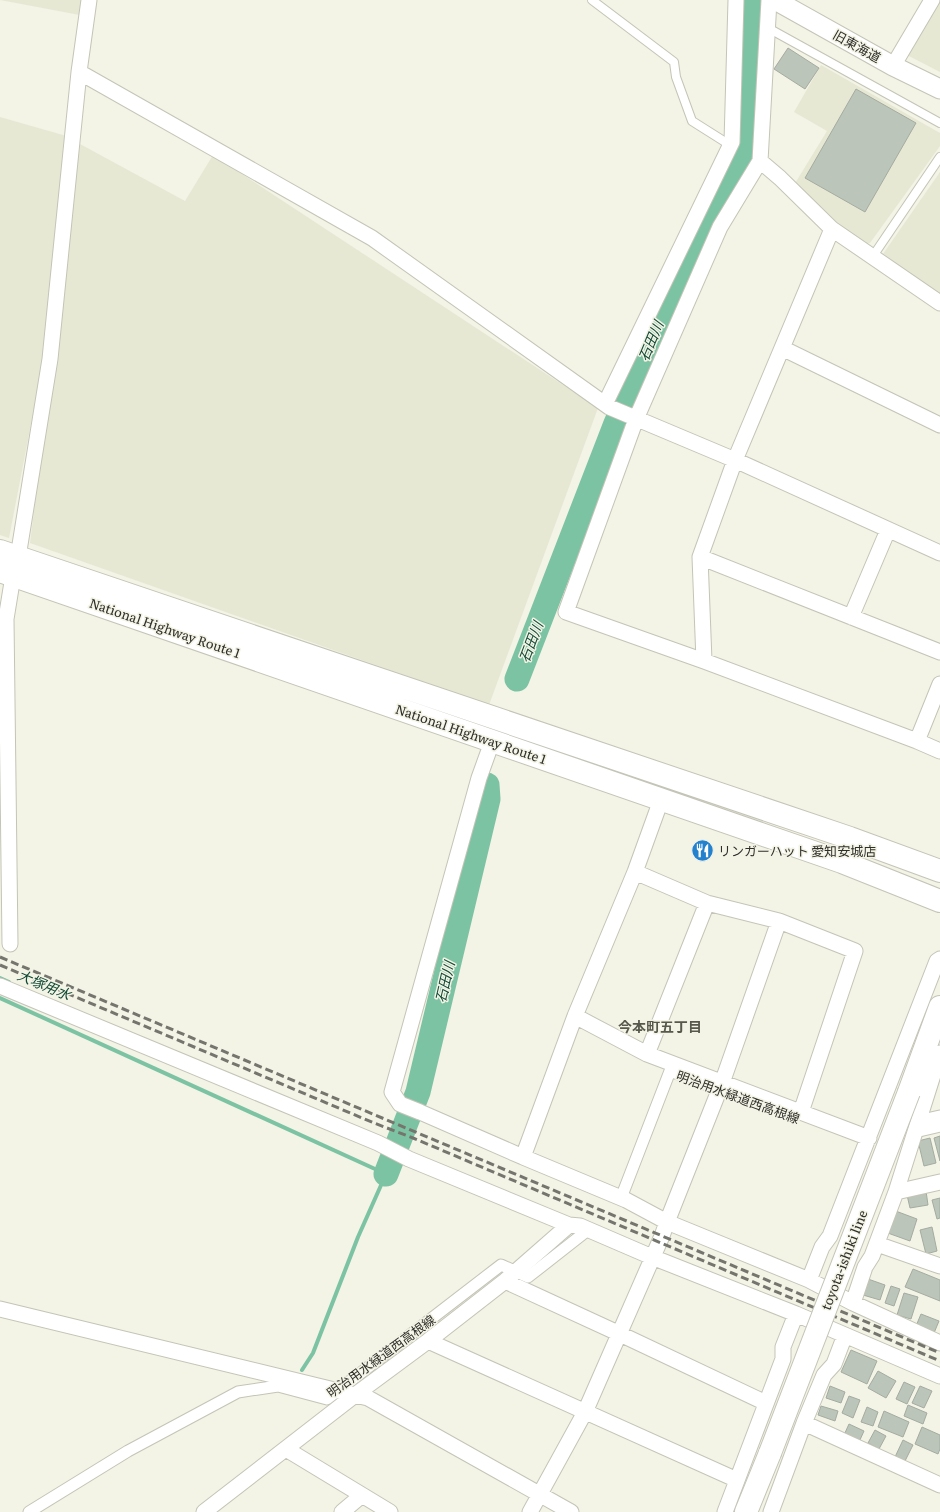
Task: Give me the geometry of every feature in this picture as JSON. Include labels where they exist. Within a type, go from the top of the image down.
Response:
[{"type":"main road","name":"National Highway Route 1","points":[[8,564],[492,742],[842,862],[940,901]]},
{"type":"main road","name":"National Highway Route 1","points":[[8,564],[843,836],[940,871]]},
{"type":"main road","name":"toyota-ishiki line","points":[[746,1512],[770,1453],[940,1007]]},
{"type":"street","points":[[10,944],[6,619],[8,564],[50,359],[79,72],[89,0]]},
{"type":"street","points":[[607,406],[732,142],[736,0]]},
{"type":"street","points":[[769,0],[760,161],[720,227],[633,418],[566,612],[704,661],[940,751]]},
{"type":"street","name":"旧東海道","points":[[775,0],[893,66],[940,89]]},
{"type":"street","points":[[893,66],[932,0]]},
{"type":"street","points":[[79,72],[372,238],[607,406],[734,460],[940,553]]},
{"type":"street","points":[[760,161],[780,178],[832,229],[940,303]]},
{"type":"street","points":[[704,661],[700,557],[734,460],[832,229]]},
{"type":"street","points":[[782,348],[940,425]]},
{"type":"street","points":[[851,617],[888,530]]},
{"type":"street","points":[[700,557],[940,652]]},
{"type":"street","points":[[917,741],[940,684]]},
{"type":"street","points":[[492,742],[479,778],[392,1092],[400,1104],[621,1198],[667,1222],[809,1280],[853,1304],[940,1343]]},
{"type":"street","points":[[523,1157],[575,1016],[635,872],[661,800]]},
{"type":"street","points":[[635,872],[707,903],[779,921],[855,951],[801,1112]]},
{"type":"street","points":[[647,1054],[707,903]]},
{"type":"street","points":[[530,1512],[585,1412],[662,1236],[720,1086],[779,921]]},
{"type":"street","points":[[809,1280],[822,1247],[830,1236],[937,961],[940,959]]},
{"type":"street","points":[[0,986],[378,1143],[409,1159],[569,1225],[580,1226],[652,1257],[796,1314],[940,1376]]},
{"type":"street","points":[[575,1016],[647,1054],[720,1086],[801,1112],[868,1141]]},
{"type":"street","points":[[853,1304],[865,1267],[877,1244],[896,1192],[940,1054]]},
{"type":"street","name":"明治用水緑道西高根線","points":[[621,1198],[670,1071],[720,1086],[868,1141]]},
{"type":"street","points":[[917,1127],[940,1118]]},
{"type":"street","points":[[917,1127],[940,1126]]},
{"type":"street","points":[[896,1192],[940,1182]]},
{"type":"street","points":[[204,1512],[511,1276],[569,1225]]},
{"type":"street","name":"明治用水緑道西高根線","points":[[29,1512],[128,1451],[238,1392],[278,1386],[327,1399],[502,1265],[511,1276],[528,1277],[588,1230]]},
{"type":"street","points":[[877,1244],[940,1266]]},
{"type":"street","points":[[511,1276],[620,1334],[766,1403]]},
{"type":"street","points":[[0,1309],[368,1398],[571,1512]]},
{"type":"street","points":[[725,1512],[783,1360],[783,1347],[796,1314]]},
{"type":"street","points":[[773,1511],[804,1423],[824,1375],[834,1364],[845,1335]]},
{"type":"street","points":[[428,1341],[736,1480]]},
{"type":"street","points":[[804,1423],[940,1485]]},
{"type":"street","points":[[286,1449],[361,1496],[390,1512]]},
{"type":"street","points":[[342,1512],[361,1496]]},
{"type":"lane","points":[[592,0],[674,62],[676,77],[692,121],[730,146]]},
{"type":"lane","points":[[768,28],[940,123]]},
{"type":"lane","points":[[872,256],[940,157]]},
{"type":"shaded area","points":[[0,0],[87,0],[85,16]]},
{"type":"shaded area","points":[[938,0],[940,0],[940,72],[907,55]]},
{"type":"shaded area","points":[[821,65],[940,133],[940,146],[870,243],[865,244],[835,224],[794,185],[827,131],[794,112]]},
{"type":"shaded area","points":[[0,117],[70,137],[42,367],[9,538],[0,535]]},
{"type":"shaded area","points":[[80,144],[185,201],[213,155],[598,408],[489,705],[30,543]]},
{"type":"shaded area","points":[[940,172],[940,295],[883,254]]},
{"type":"building","points":[[788,48],[819,68],[805,89],[774,69]]},
{"type":"building","points":[[856,89],[916,123],[865,212],[805,178]]},
{"type":"building","points":[[940,1136],[940,1161],[934,1138]]},
{"type":"building","points":[[930,1138],[936,1163],[924,1166],[918,1141]]},
{"type":"building","points":[[926,1191],[928,1205],[910,1208],[907,1195]]},
{"type":"building","points":[[940,1198],[940,1218],[937,1219],[932,1200]]},
{"type":"building","points":[[893,1210],[917,1219],[910,1241],[885,1232]]},
{"type":"building","points":[[932,1227],[937,1251],[926,1254],[920,1230]]},
{"type":"building","points":[[913,1269],[940,1280],[940,1301],[905,1287]]},
{"type":"building","points":[[868,1279],[885,1285],[880,1300],[863,1295]]},
{"type":"building","points":[[891,1286],[900,1289],[894,1306],[885,1303]]},
{"type":"building","points":[[904,1293],[918,1297],[911,1319],[897,1315]]},
{"type":"building","points":[[921,1314],[939,1321],[934,1333],[916,1326]]},
{"type":"building","points":[[851,1350],[877,1361],[867,1384],[841,1372]]},
{"type":"building","points":[[878,1371],[896,1381],[886,1398],[868,1388]]},
{"type":"building","points":[[904,1382],[915,1387],[907,1404],[896,1399]]},
{"type":"building","points":[[830,1386],[845,1392],[841,1403],[826,1398]]},
{"type":"building","points":[[920,1386],[932,1391],[924,1408],[912,1403]]},
{"type":"building","points":[[849,1396],[860,1400],[853,1418],[842,1413]]},
{"type":"building","points":[[908,1405],[927,1413],[923,1424],[904,1416]]},
{"type":"building","points":[[821,1406],[838,1411],[835,1421],[818,1415]]},
{"type":"building","points":[[867,1407],[878,1412],[873,1426],[861,1422]]},
{"type":"building","points":[[884,1411],[909,1422],[903,1437],[878,1427]]},
{"type":"building","points":[[849,1424],[864,1431],[859,1442],[844,1435]]},
{"type":"building","points":[[922,1427],[940,1435],[940,1449],[938,1454],[915,1444]]},
{"type":"building","points":[[875,1430],[886,1436],[879,1449],[868,1443]]},
{"type":"building","points":[[903,1440],[913,1445],[905,1461],[895,1457]]},
{"type":"waterway","name":"石田川","points":[[517,679],[615,426],[663,313],[735,175],[745,151],[754,0]]},
{"type":"waterway","name":"石田川","points":[[386,1174],[418,1092],[488,799],[487,785]]},
{"type":"waterway","name":"大塚用水","points":[[0,978],[9,982]]},
{"type":"waterway","points":[[0,998],[386,1174],[358,1237],[313,1353],[302,1370]]},
{"type":"railway","points":[[0,957],[940,1353]]},
{"type":"railway","points":[[0,965],[940,1361]]},
{"type":"place","name":"リンガーハット 愛知安城店","points":[[702,851]]},
{"type":"district","name":"今本町五丁目","points":[[660,1027]]}]
